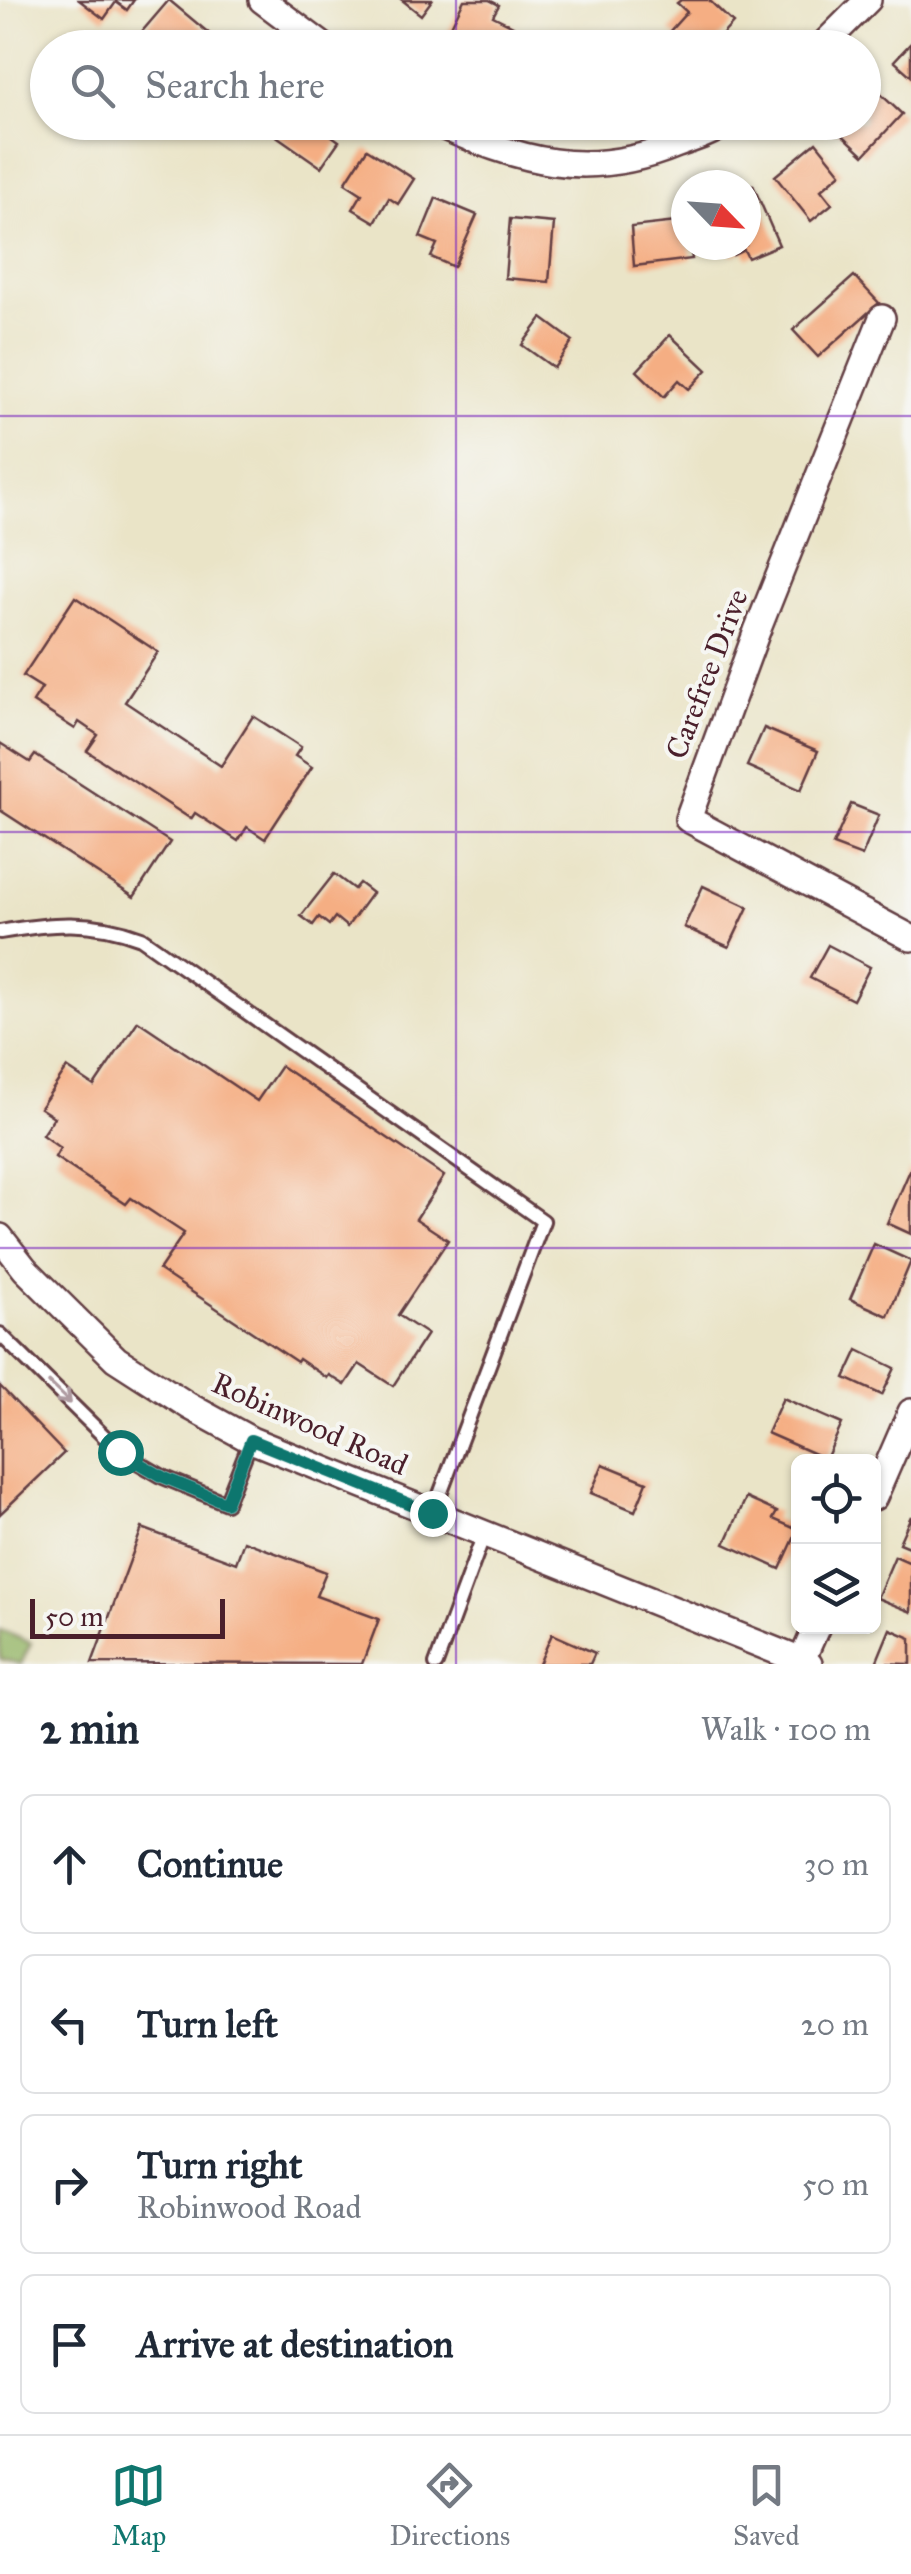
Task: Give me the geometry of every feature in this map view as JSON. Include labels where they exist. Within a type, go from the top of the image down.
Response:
[{"type":"street","points":[[262,0],[292,9],[310,30]]},
{"type":"street","points":[[838,30],[868,0]]},
{"type":"street","points":[[473,140],[530,159],[586,166],[649,156],[686,140]]},
{"type":"street","name":"Carefree Drive","points":[[882,318],[757,630],[688,819],[911,938]]},
{"type":"street","name":"Robinwood Road","points":[[0,1236],[26,1269],[116,1359],[251,1440],[804,1663]]},
{"type":"street","points":[[881,1481],[911,1412]]},
{"type":"street","points":[[804,1663],[814,1634]]},
{"type":"lane","points":[[0,932],[51,923],[107,928],[141,938],[544,1221],[432,1513]]},
{"type":"lane","points":[[0,1334],[120,1452],[163,1477],[226,1503],[251,1440]]},
{"type":"lane","points":[[436,1664],[484,1534]]},
{"type":"green space","points":[[0,1630],[31,1643],[21,1664],[0,1659]]},
{"type":"building","points":[[79,0],[134,0],[127,10],[116,2],[104,19]]},
{"type":"building","points":[[169,0],[205,30],[143,30]]},
{"type":"building","points":[[402,0],[432,0],[421,15]]},
{"type":"building","points":[[464,0],[489,0],[499,5],[493,16],[513,26],[511,30],[449,30]]},
{"type":"building","points":[[709,0],[733,23],[727,30],[671,30],[687,12],[677,3]]},
{"type":"building","points":[[911,43],[911,76],[894,61]]},
{"type":"building","points":[[881,94],[902,114],[881,137]]},
{"type":"building","points":[[282,140],[338,140],[321,167]]},
{"type":"building","points":[[848,140],[878,140],[864,155]]},
{"type":"building","points":[[816,142],[841,173],[821,190],[832,204],[811,221],[775,176]]},
{"type":"building","points":[[367,149],[414,179],[398,204],[389,198],[375,222],[353,209],[362,194],[345,183]]},
{"type":"building","points":[[436,198],[477,215],[454,267],[431,257],[437,244],[420,237]]},
{"type":"building","points":[[761,203],[779,245],[761,253]]},
{"type":"building","points":[[510,219],[554,223],[549,282],[505,278]]},
{"type":"building","points":[[671,223],[671,260],[684,260],[634,266],[631,227]]},
{"type":"building","points":[[854,276],[879,303],[818,357],[793,330]]},
{"type":"building","points":[[542,318],[573,341],[554,368],[522,345]]},
{"type":"building","points":[[670,335],[707,370],[689,389],[679,380],[664,397],[637,371]]},
{"type":"building","points":[[75,597],[158,652],[125,702],[221,766],[253,716],[301,747],[295,756],[312,767],[265,839],[247,827],[238,841],[195,813],[191,819],[87,751],[98,735],[79,722],[75,729],[33,702],[42,688],[23,676]]},
{"type":"building","points":[[764,728],[818,751],[801,790],[747,766]]},
{"type":"building","points":[[0,743],[30,762],[35,755],[170,842],[134,897],[0,810]]},
{"type":"building","points":[[851,804],[879,815],[862,856],[833,845]]},
{"type":"building","points":[[334,874],[354,889],[359,883],[372,893],[347,927],[335,917],[329,925],[319,917],[313,925],[301,916]]},
{"type":"building","points":[[703,886],[748,907],[729,947],[684,927]]},
{"type":"building","points":[[828,945],[870,967],[853,1000],[810,978]]},
{"type":"building","points":[[138,1021],[257,1101],[281,1066],[444,1176],[416,1219],[448,1240],[398,1315],[427,1334],[393,1386],[359,1364],[345,1385],[329,1375],[327,1378],[159,1270],[184,1233],[131,1198],[126,1204],[55,1157],[60,1148],[42,1135],[54,1117],[40,1108],[67,1068],[94,1086]]},
{"type":"building","points":[[911,1168],[911,1234],[887,1223]]},
{"type":"building","points":[[874,1244],[911,1261],[888,1316],[850,1299]]},
{"type":"building","points":[[858,1350],[895,1368],[882,1395],[845,1378]]},
{"type":"building","points":[[0,1386],[64,1453],[0,1514]]},
{"type":"building","points":[[783,1398],[842,1424],[828,1454],[815,1454],[767,1433]]},
{"type":"building","points":[[603,1464],[647,1482],[635,1511],[591,1493]]},
{"type":"building","points":[[746,1498],[777,1512],[773,1519],[791,1527],[791,1545],[780,1569],[725,1544]]},
{"type":"building","points":[[911,1516],[911,1548],[899,1543]]},
{"type":"building","points":[[142,1528],[236,1563],[244,1541],[326,1572],[316,1596],[379,1619],[362,1664],[92,1663]]},
{"type":"building","points":[[895,1556],[911,1563],[911,1612],[881,1600],[881,1589]]},
{"type":"building","points":[[890,1629],[911,1638],[911,1664],[876,1663]]},
{"type":"building","points":[[552,1634],[595,1653],[590,1664],[539,1664]]},
{"type":"route","points":[[120,1452],[163,1477],[226,1503],[251,1440],[432,1513]]}]
